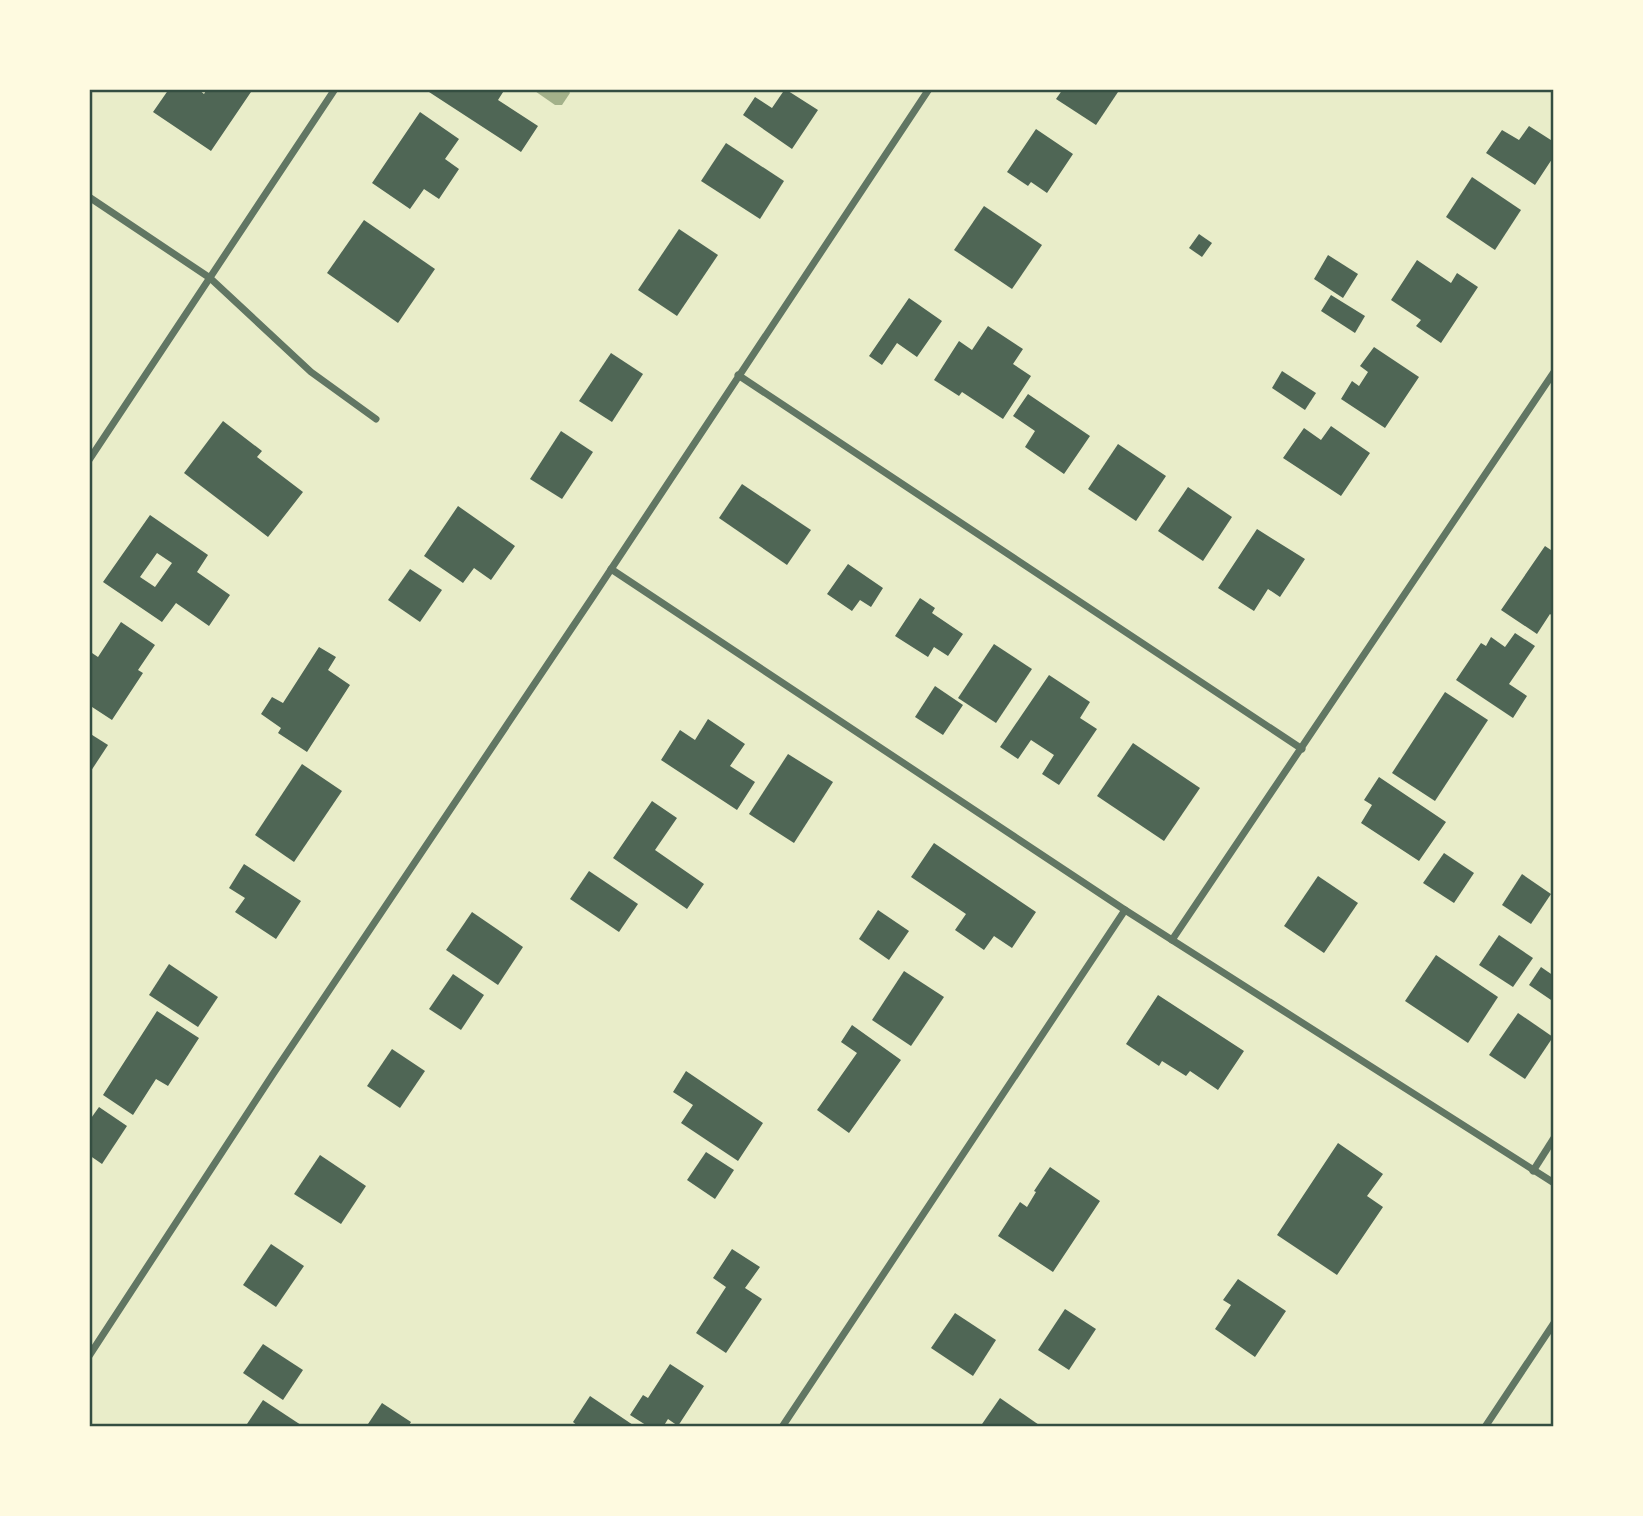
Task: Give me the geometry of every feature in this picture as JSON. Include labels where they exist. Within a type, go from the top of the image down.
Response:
[{"type":"street","points":[[89,460],[335,89]]},
{"type":"street","points":[[89,1356],[275,1071],[929,89]]},
{"type":"street","points":[[89,197],[210,278],[311,372],[376,419]]},
{"type":"street","points":[[1172,940],[1554,372]]},
{"type":"street","points":[[738,375],[1302,748]]},
{"type":"street","points":[[611,569],[1125,911],[1554,1182]]},
{"type":"street","points":[[782,1427],[1125,911]]},
{"type":"street","points":[[1533,1171],[1554,1138]]},
{"type":"street","points":[[1485,1427],[1554,1323]]},
{"type":"shaded area","points":[[532,89],[568,89],[570,93],[562,105],[555,105]]},
{"type":"building","points":[[169,89],[198,89],[204,94],[207,89],[253,89],[211,151],[153,112]]},
{"type":"building","points":[[430,89],[505,89],[498,100],[538,126],[521,152],[429,92]]},
{"type":"building","points":[[785,89],[818,110],[792,149],[743,115],[755,97],[772,108]]},
{"type":"building","points":[[1063,89],[1120,89],[1096,125],[1056,99]]},
{"type":"building","points":[[420,112],[459,139],[445,159],[459,169],[439,199],[424,189],[410,209],[372,183]]},
{"type":"building","points":[[1529,126],[1554,142],[1554,156],[1535,185],[1486,153],[1502,130],[1519,140]]},
{"type":"building","points":[[1036,129],[1073,154],[1047,193],[1031,182],[1028,186],[1007,172]]},
{"type":"building","points":[[726,143],[784,181],[760,219],[701,181]]},
{"type":"building","points":[[1472,177],[1521,210],[1495,250],[1446,217]]},
{"type":"building","points":[[984,206],[1042,245],[1012,289],[954,250]]},
{"type":"building","points":[[364,220],[435,269],[398,323],[327,273]]},
{"type":"building","points":[[679,229],[718,255],[677,316],[638,290]]},
{"type":"building","points":[[1199,234],[1212,243],[1202,257],[1189,248]]},
{"type":"building","points":[[1328,255],[1358,274],[1343,298],[1314,279]]},
{"type":"building","points":[[1417,260],[1451,283],[1457,273],[1478,287],[1441,343],[1416,326],[1421,320],[1391,300]]},
{"type":"building","points":[[1331,295],[1365,316],[1355,333],[1321,311]]},
{"type":"building","points":[[909,298],[942,321],[917,357],[897,343],[882,365],[869,356]]},
{"type":"building","points":[[988,326],[1023,349],[1013,364],[1031,376],[1003,419],[962,392],[959,396],[934,380],[959,341],[972,350]]},
{"type":"building","points":[[1374,347],[1419,377],[1385,428],[1341,399],[1352,381],[1359,386],[1368,372],[1360,366]]},
{"type":"building","points":[[611,353],[643,374],[612,422],[579,401]]},
{"type":"building","points":[[1282,371],[1316,393],[1305,410],[1272,388]]},
{"type":"building","points":[[1028,394],[1090,436],[1064,474],[1025,447],[1035,431],[1013,416]]},
{"type":"building","points":[[223,421],[262,451],[257,457],[303,492],[268,537],[184,473]]},
{"type":"building","points":[[1331,426],[1370,453],[1341,496],[1283,458],[1304,428],[1321,440]]},
{"type":"building","points":[[561,431],[593,452],[562,499],[530,479]]},
{"type":"building","points":[[1118,444],[1166,476],[1136,521],[1088,489]]},
{"type":"building","points":[[742,484],[811,530],[787,565],[719,518]]},
{"type":"building","points":[[1188,487],[1232,517],[1203,561],[1158,531]]},
{"type":"building","points":[[458,506],[515,546],[491,580],[474,568],[463,583],[424,556]]},
{"type":"building","points":[[150,515],[208,555],[197,572],[230,595],[209,626],[176,603],[162,622],[103,582]],"holes":[[[157,553],[172,563],[155,587],[140,577]]]},
{"type":"building","points":[[1257,529],[1305,559],[1280,597],[1268,589],[1254,611],[1218,588]]},
{"type":"building","points":[[1545,546],[1554,552],[1554,617],[1550,614],[1537,634],[1501,610]]},
{"type":"building","points":[[848,564],[883,588],[871,607],[860,600],[852,611],[827,594]]},
{"type":"building","points":[[410,569],[442,590],[420,622],[388,600]]},
{"type":"building","points":[[920,598],[935,608],[932,613],[963,634],[948,656],[934,647],[928,657],[895,636]]},
{"type":"building","points":[[121,622],[155,645],[138,670],[143,673],[112,720],[89,705],[89,651],[98,657]]},
{"type":"building","points":[[1515,633],[1535,646],[1509,684],[1527,696],[1513,718],[1456,680],[1481,643],[1486,646],[1491,637],[1505,647]]},
{"type":"building","points":[[994,644],[1032,669],[996,723],[958,698]]},
{"type":"building","points":[[319,647],[336,657],[328,670],[350,685],[307,752],[278,733],[281,728],[261,714],[272,697],[283,703]]},
{"type":"building","points":[[1049,675],[1090,702],[1080,718],[1097,729],[1059,785],[1042,774],[1054,755],[1031,740],[1018,759],[1000,747]]},
{"type":"building","points":[[935,686],[963,705],[943,735],[915,717]]},
{"type":"building","points":[[1445,692],[1488,720],[1435,801],[1392,773]]},
{"type":"building","points":[[708,719],[745,744],[730,766],[755,782],[737,810],[661,760],[680,730],[695,740]]},
{"type":"building","points":[[89,733],[108,745],[89,774]]},
{"type":"building","points":[[1133,743],[1200,788],[1164,841],[1097,796]]},
{"type":"building","points":[[788,754],[833,782],[794,843],[749,814]]},
{"type":"building","points":[[302,764],[342,791],[294,862],[255,835]]},
{"type":"building","points":[[1379,777],[1446,822],[1419,861],[1361,823],[1372,805],[1364,800]]},
{"type":"building","points":[[652,801],[677,818],[655,850],[704,884],[687,909],[613,858]]},
{"type":"building","points":[[934,843],[1036,912],[1012,948],[994,936],[984,950],[955,930],[966,914],[911,877]]},
{"type":"building","points":[[1444,853],[1474,873],[1454,903],[1423,883]]},
{"type":"building","points":[[244,864],[301,901],[276,939],[235,912],[245,898],[229,888]]},
{"type":"building","points":[[589,871],[638,904],[619,932],[570,899]]},
{"type":"building","points":[[1522,874],[1551,894],[1531,924],[1502,905]]},
{"type":"building","points":[[1318,876],[1358,903],[1324,953],[1284,926]]},
{"type":"building","points":[[878,910],[909,931],[889,960],[859,939]]},
{"type":"building","points":[[472,912],[523,947],[498,985],[446,950]]},
{"type":"building","points":[[1499,935],[1533,958],[1513,987],[1479,965]]},
{"type":"building","points":[[1436,955],[1498,997],[1468,1043],[1405,1001]]},
{"type":"building","points":[[169,964],[218,997],[198,1027],[149,995]]},
{"type":"building","points":[[1541,967],[1554,976],[1554,1002],[1529,985]]},
{"type":"building","points":[[904,971],[944,997],[911,1046],[872,1020]]},
{"type":"building","points":[[453,974],[484,995],[461,1030],[429,1009]]},
{"type":"building","points":[[1158,995],[1244,1051],[1218,1090],[1190,1071],[1186,1076],[1162,1061],[1159,1066],[1126,1044]]},
{"type":"building","points":[[157,1011],[199,1038],[168,1086],[156,1079],[133,1115],[103,1095]]},
{"type":"building","points":[[1518,1013],[1553,1037],[1525,1079],[1489,1055]]},
{"type":"building","points":[[852,1025],[901,1060],[849,1133],[817,1110],[857,1053],[841,1042]]},
{"type":"building","points":[[392,1049],[425,1071],[400,1108],[367,1086]]},
{"type":"building","points":[[686,1071],[763,1123],[738,1161],[681,1123],[693,1105],[673,1092]]},
{"type":"building","points":[[99,1107],[127,1126],[102,1164],[89,1155],[89,1121]]},
{"type":"building","points":[[1338,1143],[1383,1174],[1367,1196],[1383,1207],[1337,1275],[1277,1235]]},
{"type":"building","points":[[706,1152],[734,1170],[715,1199],[687,1180]]},
{"type":"building","points":[[320,1155],[366,1186],[341,1224],[294,1194]]},
{"type":"building","points":[[1050,1167],[1100,1201],[1053,1272],[998,1236],[1020,1202],[1027,1207]]},
{"type":"building","points":[[271,1244],[304,1266],[276,1307],[243,1285]]},
{"type":"building","points":[[732,1249],[760,1267],[745,1288],[762,1299],[726,1353],[696,1333],[726,1287],[713,1278]]},
{"type":"building","points":[[1238,1279],[1286,1311],[1255,1357],[1215,1329],[1231,1305],[1223,1300]]},
{"type":"building","points":[[1065,1309],[1096,1329],[1069,1370],[1038,1350]]},
{"type":"building","points":[[955,1313],[996,1340],[973,1376],[931,1348]]},
{"type":"building","points":[[263,1344],[303,1370],[283,1400],[243,1373]]},
{"type":"building","points":[[670,1364],[704,1386],[678,1426],[668,1419],[663,1427],[649,1427],[630,1415],[643,1395],[648,1398]]},
{"type":"building","points":[[590,1396],[636,1427],[579,1427],[573,1422]]},
{"type":"building","points":[[1000,1398],[1042,1427],[980,1427]]},
{"type":"building","points":[[263,1400],[304,1427],[245,1427]]},
{"type":"building","points":[[382,1403],[411,1422],[408,1427],[366,1427]]}]
